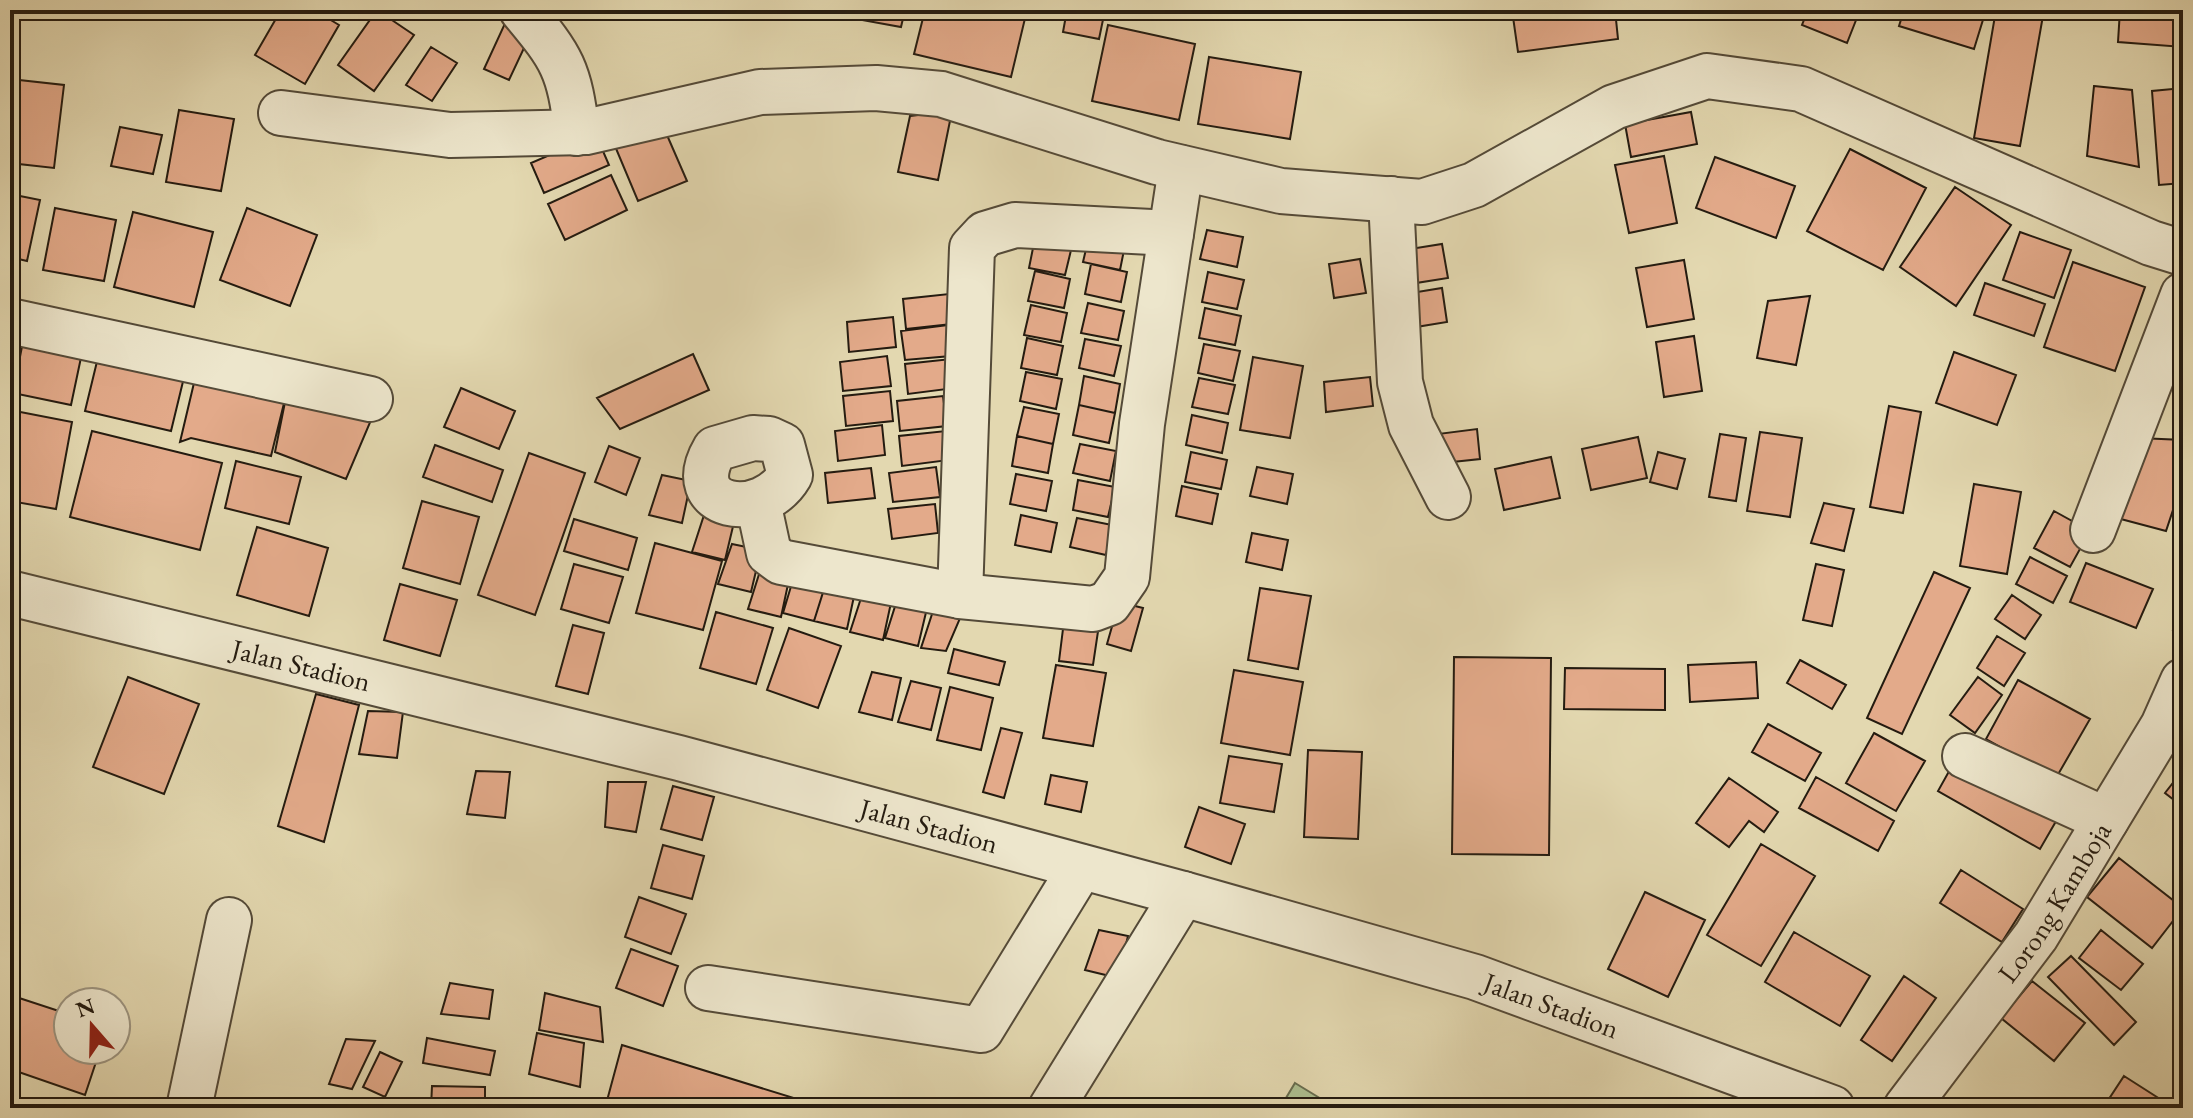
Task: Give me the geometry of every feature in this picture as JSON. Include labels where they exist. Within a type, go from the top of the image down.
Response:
[{"type":"street","points":[[538,17],[571,83],[577,133]]},
{"type":"street","points":[[281,113],[450,135],[577,133],[760,92],[876,88],[941,94],[1181,168],[1281,191],[1422,202],[1474,185],[1614,107],[1707,76],[1801,89],[2151,243],[2183,253]]},
{"type":"street","points":[[758,502],[769,553],[781,562],[960,596],[1093,609],[1109,603],[1127,577],[1142,424],[1181,168]]},
{"type":"street","points":[[1391,199],[1400,382],[1411,425],[1448,497]]},
{"type":"street","points":[[960,596],[972,248],[985,234],[1015,225],[1171,233]]},
{"type":"street","points":[[2093,530],[2183,295]]},
{"type":"street","points":[[10,321],[370,399]]},
{"type":"street","name":"Jalan Stadion","points":[[10,593],[679,758],[1183,894],[1475,977],[1832,1108]]},
{"type":"street","name":"Lorong Kamboja","points":[[1906,1108],[2036,936],[2163,726],[2183,681]]},
{"type":"street","points":[[1965,756],[2106,820]]},
{"type":"street","points":[[708,988],[981,1030],[1081,867]]},
{"type":"street","points":[[1051,1108],[1183,894]]},
{"type":"street","points":[[189,1108],[229,920]]},
{"type":"green space","points":[[1295,1083],[1336,1108],[1280,1108]]},
{"type":"building","points":[[281,10],[314,10],[339,25],[305,84],[255,55]]},
{"type":"building","points":[[377,10],[414,35],[374,91],[338,65]]},
{"type":"building","points":[[864,10],[905,10],[901,27],[862,20]]},
{"type":"building","points":[[925,10],[1027,10],[1011,77],[914,54]]},
{"type":"building","points":[[1067,10],[1105,10],[1099,39],[1063,32]]},
{"type":"building","points":[[1512,10],[1615,10],[1618,39],[1518,52]]},
{"type":"building","points":[[1808,10],[1860,10],[1847,43],[1802,25]]},
{"type":"building","points":[[1904,10],[1986,10],[1974,49],[1899,26]]},
{"type":"building","points":[[1996,10],[2044,10],[2020,146],[1974,138]]},
{"type":"building","points":[[2120,10],[2183,11],[2183,47],[2118,42]]},
{"type":"building","points":[[507,19],[532,31],[509,80],[484,69]]},
{"type":"building","points":[[1108,25],[1195,44],[1179,120],[1092,101]]},
{"type":"building","points":[[431,47],[457,63],[432,101],[406,85]]},
{"type":"building","points":[[1209,57],[1301,72],[1290,139],[1198,124]]},
{"type":"building","points":[[10,79],[64,85],[54,168],[10,163]]},
{"type":"building","points":[[2094,86],[2132,90],[2139,167],[2087,156]]},
{"type":"building","points":[[2183,88],[2183,183],[2159,185],[2152,91]]},
{"type":"building","points":[[179,110],[234,119],[221,191],[166,182]]},
{"type":"building","points":[[952,111],[938,180],[898,172],[910,116]]},
{"type":"building","points":[[1691,112],[1697,144],[1631,157],[1625,124]]},
{"type":"building","points":[[660,119],[687,181],[638,201],[612,139]]},
{"type":"building","points":[[120,127],[162,135],[153,174],[111,166]]},
{"type":"building","points":[[596,135],[609,165],[544,193],[531,163]]},
{"type":"building","points":[[1850,149],[1926,188],[1883,270],[1807,231]]},
{"type":"building","points":[[1664,156],[1677,223],[1629,233],[1615,165]]},
{"type":"building","points":[[1715,157],[1795,186],[1776,238],[1696,208]]},
{"type":"building","points":[[611,175],[627,210],[565,240],[548,204]]},
{"type":"building","points":[[1955,187],[2011,225],[1956,306],[1900,267]]},
{"type":"building","points":[[10,194],[40,200],[27,261],[10,257]]},
{"type":"building","points":[[55,208],[116,220],[104,281],[43,270]]},
{"type":"building","points":[[247,208],[317,235],[290,306],[220,280]]},
{"type":"building","points":[[133,212],[213,232],[194,307],[114,287]]},
{"type":"building","points":[[1207,230],[1243,237],[1237,267],[1200,259]]},
{"type":"building","points":[[1090,232],[1126,240],[1120,270],[1083,262]]},
{"type":"building","points":[[2020,232],[2071,250],[2054,298],[2003,280]]},
{"type":"building","points":[[1035,238],[1072,246],[1065,275],[1029,268]]},
{"type":"building","points":[[1442,244],[1448,278],[1416,283],[1410,249]]},
{"type":"building","points":[[1360,259],[1366,293],[1334,298],[1329,264]]},
{"type":"building","points":[[1684,260],[1694,319],[1647,327],[1636,268]]},
{"type":"building","points":[[2073,262],[2145,287],[2115,371],[2044,347]]},
{"type":"building","points":[[1091,264],[1127,272],[1121,302],[1085,294]]},
{"type":"building","points":[[1035,271],[1070,279],[1064,308],[1028,301]]},
{"type":"building","points":[[1208,272],[1244,280],[1237,309],[1202,302]]},
{"type":"building","points":[[1985,283],[2045,304],[2034,336],[1974,315]]},
{"type":"building","points":[[1442,288],[1447,322],[1416,327],[1411,293]]},
{"type":"building","points":[[949,294],[952,324],[906,329],[903,299]]},
{"type":"building","points":[[1810,296],[1796,365],[1757,358],[1768,301]]},
{"type":"building","points":[[1088,303],[1124,311],[1118,340],[1081,333]]},
{"type":"building","points":[[1031,305],[1067,313],[1061,342],[1024,335]]},
{"type":"building","points":[[1205,308],[1241,316],[1235,345],[1199,338]]},
{"type":"building","points":[[893,317],[896,347],[849,352],[847,322]]},
{"type":"building","points":[[948,325],[951,356],[905,360],[901,331]]},
{"type":"building","points":[[24,336],[83,348],[71,405],[13,393]]},
{"type":"building","points":[[1694,336],[1702,391],[1664,397],[1656,342]]},
{"type":"building","points":[[1027,338],[1063,346],[1057,375],[1021,368]]},
{"type":"building","points":[[1085,339],[1121,346],[1114,376],[1079,368]]},
{"type":"building","points":[[1204,344],[1240,351],[1233,381],[1198,373]]},
{"type":"building","points":[[101,345],[187,365],[171,431],[85,411]]},
{"type":"building","points":[[1954,352],[2016,375],[1997,425],[1936,403]]},
{"type":"building","points":[[693,354],[709,390],[620,429],[597,398]]},
{"type":"building","points":[[887,356],[891,386],[843,391],[840,362]]},
{"type":"building","points":[[1253,357],[1303,366],[1290,438],[1240,430]]},
{"type":"building","points":[[951,359],[955,388],[908,394],[905,364]]},
{"type":"building","points":[[198,366],[288,387],[271,456],[191,438],[180,442]]},
{"type":"building","points":[[1026,372],[1062,379],[1056,409],[1020,401]]},
{"type":"building","points":[[1084,376],[1120,384],[1115,413],[1079,405]]},
{"type":"building","points":[[1370,377],[1373,406],[1326,412],[1324,382]]},
{"type":"building","points":[[1199,378],[1235,385],[1228,414],[1192,407]]},
{"type":"building","points":[[288,387],[377,406],[346,479],[275,452]]},
{"type":"building","points":[[461,388],[515,411],[499,449],[444,427]]},
{"type":"building","points":[[890,391],[893,421],[846,426],[843,396]]},
{"type":"building","points":[[943,396],[947,426],[900,431],[897,401]]},
{"type":"building","points":[[1079,405],[1115,413],[1109,443],[1073,435]]},
{"type":"building","points":[[1889,406],[1921,412],[1903,513],[1870,507]]},
{"type":"building","points":[[1024,407],[1059,414],[1053,444],[1017,436]]},
{"type":"building","points":[[10,410],[72,422],[56,509],[10,501]]},
{"type":"building","points":[[1192,415],[1228,423],[1222,453],[1186,445]]},
{"type":"building","points":[[882,425],[885,455],[838,461],[835,431]]},
{"type":"building","points":[[1477,429],[1480,459],[1434,464],[1430,435]]},
{"type":"building","points":[[92,431],[222,463],[200,550],[70,517]]},
{"type":"building","points":[[946,431],[949,460],[902,466],[899,436]]},
{"type":"building","points":[[1760,432],[1802,438],[1790,517],[1747,511]]},
{"type":"building","points":[[1720,434],[1746,438],[1736,501],[1709,497]]},
{"type":"building","points":[[1017,436],[1053,444],[1048,473],[1012,466]]},
{"type":"building","points":[[1638,437],[1647,478],[1591,490],[1582,449]]},
{"type":"building","points":[[2139,438],[2183,440],[2183,480],[2166,531],[2117,518]]},
{"type":"building","points":[[1080,444],[1116,451],[1110,481],[1073,473]]},
{"type":"building","points":[[435,445],[503,470],[492,502],[423,477]]},
{"type":"building","points":[[609,446],[640,458],[626,495],[595,482]]},
{"type":"building","points":[[1191,452],[1227,460],[1221,489],[1185,482]]},
{"type":"building","points":[[1658,452],[1685,459],[1677,489],[1650,482]]},
{"type":"building","points":[[529,453],[585,473],[535,615],[478,595]]},
{"type":"building","points":[[1551,457],[1560,498],[1504,510],[1495,469]]},
{"type":"building","points":[[236,461],[301,477],[289,524],[225,508]]},
{"type":"building","points":[[936,467],[940,497],[893,502],[889,473]]},
{"type":"building","points":[[1257,467],[1293,474],[1287,504],[1250,496]]},
{"type":"building","points":[[871,468],[875,498],[828,503],[825,473]]},
{"type":"building","points":[[1016,474],[1052,481],[1046,511],[1010,504]]},
{"type":"building","points":[[662,475],[691,481],[682,523],[649,515]]},
{"type":"building","points":[[1078,480],[1115,487],[1108,517],[1073,510]]},
{"type":"building","points":[[1974,484],[2021,492],[2007,574],[1960,566]]},
{"type":"building","points":[[1182,486],[1218,494],[1212,524],[1176,516]]},
{"type":"building","points":[[422,501],[479,517],[460,584],[403,568]]},
{"type":"building","points":[[1824,503],[1854,509],[1844,551],[1811,543]]},
{"type":"building","points":[[935,504],[938,533],[892,539],[888,509]]},
{"type":"building","points":[[2054,511],[2090,531],[2070,567],[2034,548]]},
{"type":"building","points":[[705,512],[735,518],[725,560],[692,552]]},
{"type":"building","points":[[1021,515],[1057,523],[1051,552],[1015,545]]},
{"type":"building","points":[[1077,518],[1112,525],[1106,555],[1070,547]]},
{"type":"building","points":[[574,519],[637,538],[628,570],[564,551]]},
{"type":"building","points":[[257,527],[328,548],[309,616],[237,595]]},
{"type":"building","points":[[1252,533],[1288,540],[1282,570],[1246,562]]},
{"type":"building","points":[[655,543],[722,561],[703,630],[636,613]]},
{"type":"building","points":[[732,544],[761,550],[751,592],[718,584]]},
{"type":"building","points":[[2030,557],[2067,576],[2053,603],[2016,584]]},
{"type":"building","points":[[2086,563],[2153,589],[2136,628],[2070,602]]},
{"type":"building","points":[[574,564],[623,577],[609,623],[561,609]]},
{"type":"building","points":[[1816,564],[1844,570],[1832,626],[1803,620]]},
{"type":"building","points":[[761,568],[790,575],[781,617],[748,609]]},
{"type":"building","points":[[1934,572],[1970,588],[1902,734],[1867,718]]},
{"type":"building","points":[[795,573],[825,586],[814,621],[783,613]]},
{"type":"building","points":[[400,584],[457,600],[440,656],[384,640]]},
{"type":"building","points":[[825,586],[856,587],[847,629],[814,621]]},
{"type":"building","points":[[1260,588],[1311,596],[1298,669],[1248,660]]},
{"type":"building","points":[[863,592],[892,598],[883,640],[850,632]]},
{"type":"building","points":[[2012,595],[2041,615],[2025,639],[1995,619]]},
{"type":"building","points":[[898,597],[928,604],[918,646],[885,638]]},
{"type":"building","points":[[2183,597],[2183,633],[2173,630]]},
{"type":"building","points":[[1119,602],[1143,608],[1131,651],[1107,644]]},
{"type":"building","points":[[934,608],[961,616],[946,651],[921,648]]},
{"type":"building","points":[[716,612],[773,628],[756,684],[700,668]]},
{"type":"building","points":[[1065,613],[1100,618],[1093,665],[1059,661]]},
{"type":"building","points":[[573,625],[604,633],[588,694],[556,686]]},
{"type":"building","points":[[789,628],[841,646],[818,708],[767,690]]},
{"type":"building","points":[[1997,636],[2025,653],[2004,686],[1977,668]]},
{"type":"building","points":[[954,649],[1005,662],[999,685],[948,673]]},
{"type":"building","points":[[1454,657],[1551,658],[1549,855],[1452,854]]},
{"type":"building","points":[[1800,660],[1846,685],[1832,709],[1787,683]]},
{"type":"building","points":[[1756,662],[1758,698],[1690,702],[1688,665]]},
{"type":"building","points":[[1056,665],[1106,673],[1093,746],[1043,738]]},
{"type":"building","points":[[1565,668],[1665,669],[1665,710],[1564,709]]},
{"type":"building","points":[[1234,670],[1303,682],[1290,755],[1221,743]]},
{"type":"building","points":[[872,672],[901,678],[892,720],[859,712]]},
{"type":"building","points":[[128,677],[199,704],[164,794],[93,767]]},
{"type":"building","points":[[1978,677],[2002,695],[1975,733],[1950,715]]},
{"type":"building","points":[[2018,680],[2090,719],[2056,778],[1986,739]]},
{"type":"building","points":[[911,681],[941,688],[931,730],[898,722]]},
{"type":"building","points":[[950,687],[993,698],[981,750],[937,740]]},
{"type":"building","points":[[316,694],[359,705],[324,842],[278,826]]},
{"type":"building","points":[[368,711],[403,712],[397,758],[359,754]]},
{"type":"building","points":[[1768,724],[1821,753],[1805,781],[1752,752]]},
{"type":"building","points":[[1001,728],[1022,733],[1004,798],[983,792]]},
{"type":"building","points":[[1874,733],[1925,761],[1896,811],[1846,783]]},
{"type":"building","points":[[1308,750],[1362,752],[1358,839],[1304,837]]},
{"type":"building","points":[[1229,756],[1282,764],[1274,812],[1220,803]]},
{"type":"building","points":[[1957,757],[2059,816],[2040,849],[1938,791]]},
{"type":"building","points":[[2183,770],[2183,807],[2165,793]]},
{"type":"building","points":[[476,771],[510,772],[505,818],[467,814]]},
{"type":"building","points":[[1051,775],[1087,782],[1081,812],[1045,804]]},
{"type":"building","points":[[1816,777],[1894,821],[1878,851],[1799,808]]},
{"type":"building","points":[[1729,778],[1778,812],[1764,832],[1749,821],[1729,847],[1696,823]]},
{"type":"building","points":[[608,782],[646,782],[636,832],[605,827]]},
{"type":"building","points":[[673,786],[714,797],[702,840],[661,829]]},
{"type":"building","points":[[1199,807],[1245,824],[1231,864],[1185,847]]},
{"type":"building","points":[[1761,844],[1815,876],[1761,966],[1707,935]]},
{"type":"building","points":[[663,845],[704,856],[692,899],[651,888]]},
{"type":"building","points":[[2119,858],[2183,908],[2152,948],[2087,897]]},
{"type":"building","points":[[1961,870],[2023,909],[2002,942],[1940,903]]},
{"type":"building","points":[[1645,892],[1705,920],[1668,997],[1608,969]]},
{"type":"building","points":[[639,897],[686,914],[671,954],[625,937]]},
{"type":"building","points":[[1099,930],[1128,936],[1118,978],[1085,970]]},
{"type":"building","points":[[2101,930],[2143,964],[2121,990],[2079,958]]},
{"type":"building","points":[[1794,932],[1870,976],[1840,1026],[1765,982]]},
{"type":"building","points":[[631,949],[678,966],[663,1006],[616,988]]},
{"type":"building","points":[[2071,956],[2136,1022],[2114,1045],[2048,977]]},
{"type":"building","points":[[1904,976],[1936,998],[1892,1061],[1861,1040]]},
{"type":"building","points":[[2032,981],[2085,1023],[2054,1061],[2001,1018]]},
{"type":"building","points":[[450,983],[493,990],[489,1019],[441,1014]]},
{"type":"building","points":[[545,993],[600,1007],[603,1042],[539,1030]]},
{"type":"building","points":[[10,995],[52,1009],[52,1066],[95,1066],[85,1095],[10,1069]]},
{"type":"building","points":[[537,1033],[584,1043],[580,1087],[529,1074]]},
{"type":"building","points":[[427,1038],[495,1051],[490,1075],[423,1063]]},
{"type":"building","points":[[346,1039],[375,1041],[352,1089],[329,1084]]},
{"type":"building","points":[[622,1045],[826,1108],[605,1108]]},
{"type":"building","points":[[380,1052],[402,1062],[385,1097],[363,1087]]},
{"type":"building","points":[[2124,1076],[2174,1108],[2103,1108]]},
{"type":"building","points":[[432,1086],[485,1087],[485,1108],[431,1108]]}]
